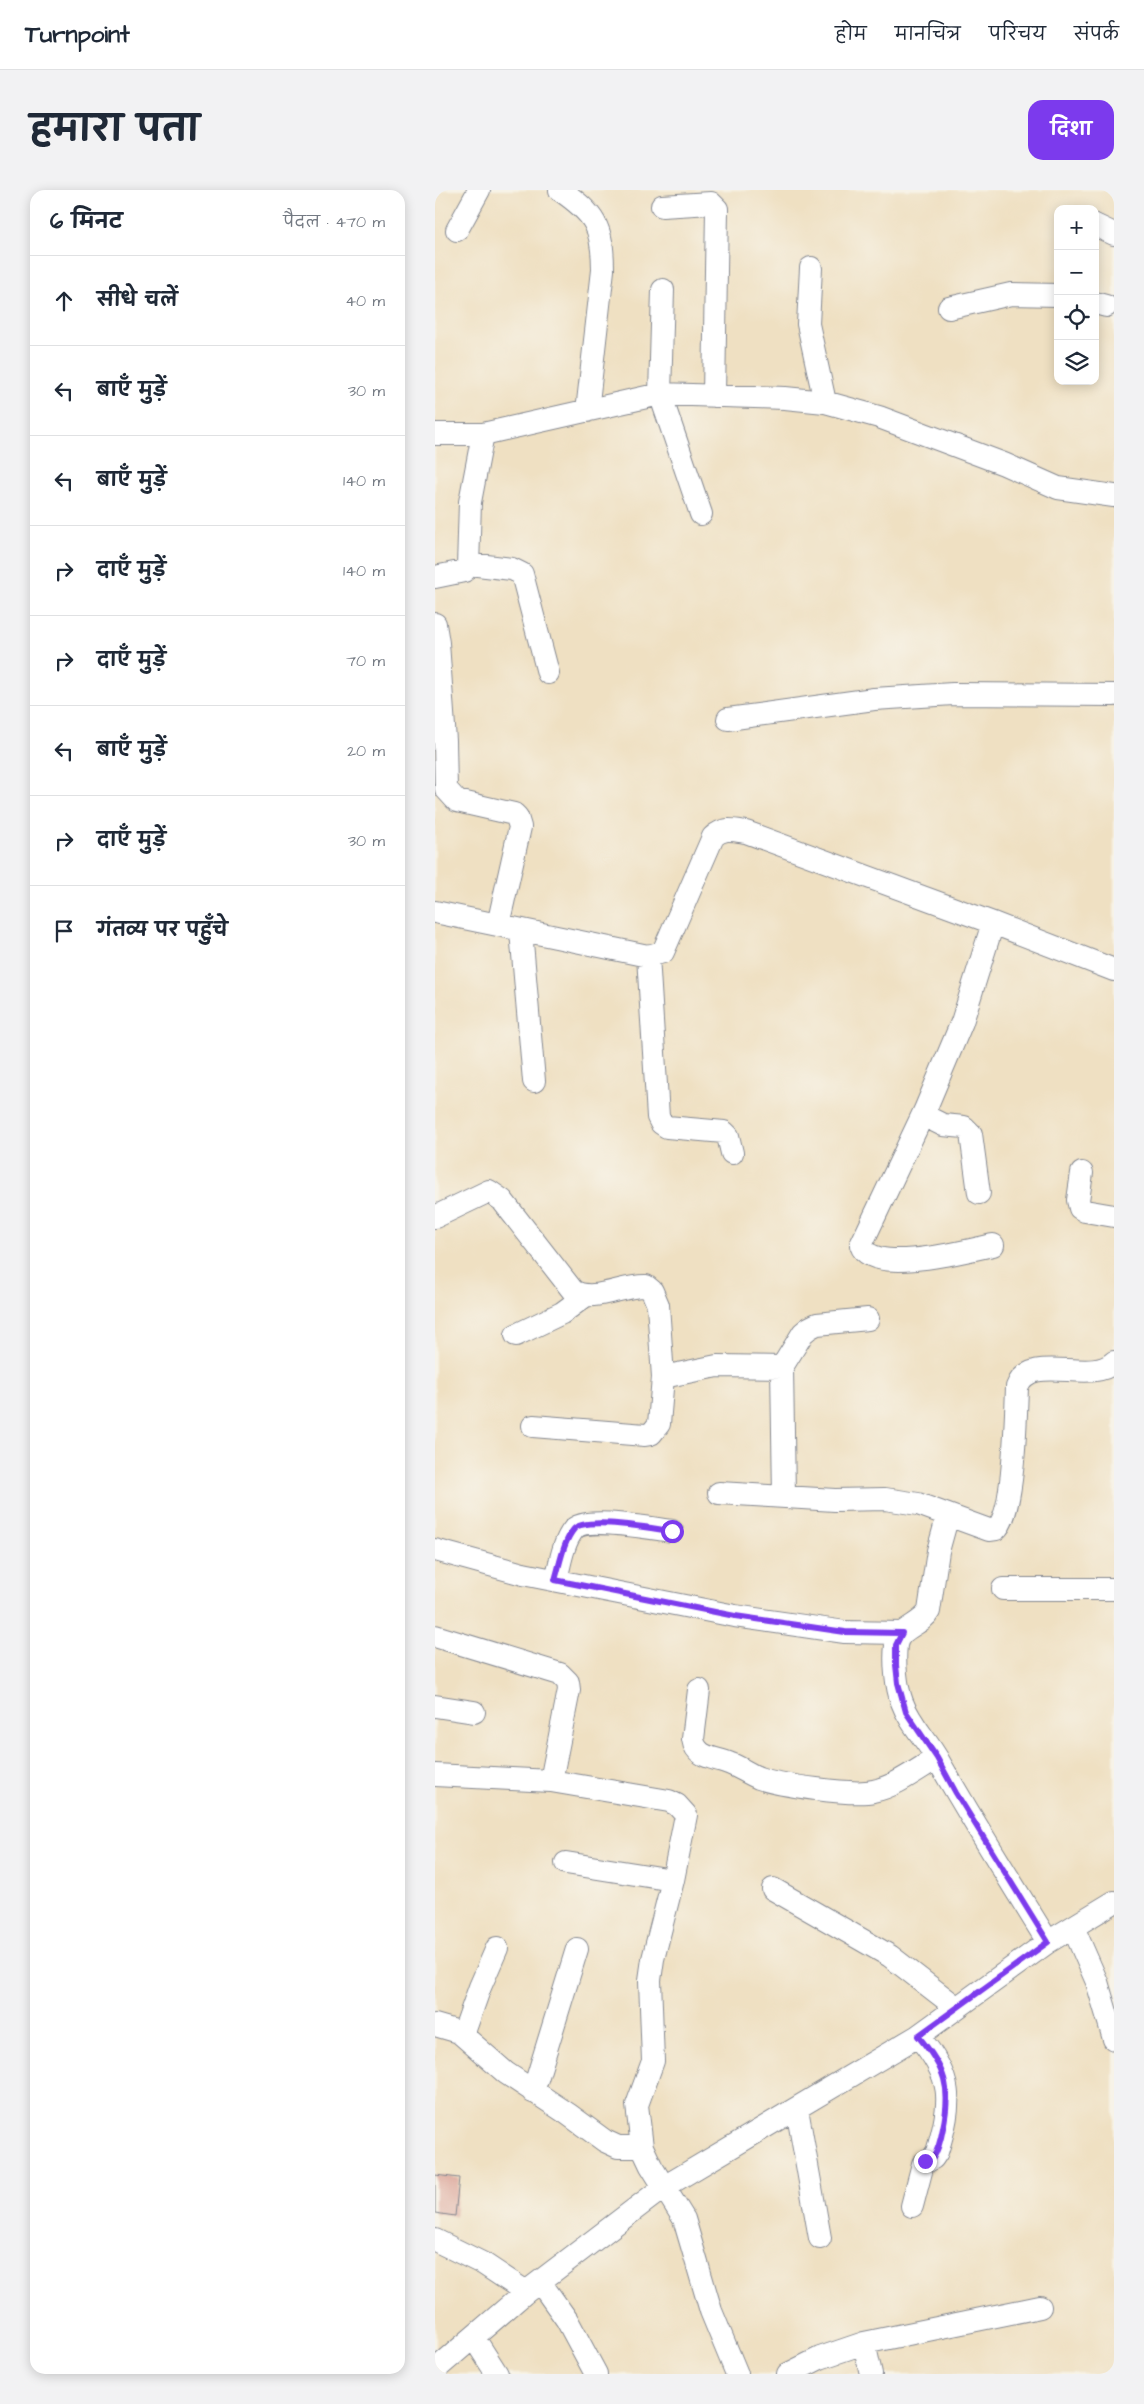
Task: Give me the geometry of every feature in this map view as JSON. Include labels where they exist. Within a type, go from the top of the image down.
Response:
[{"type":"street","points":[[457,230],[479,190]]},
{"type":"street","points":[[559,190],[579,203],[598,225],[603,248],[603,270],[587,411]]},
{"type":"street","points":[[662,206],[711,203],[717,209],[714,396]]},
{"type":"street","points":[[811,268],[808,324],[825,402]]},
{"type":"street","points":[[663,290],[660,394],[701,514]]},
{"type":"street","points":[[949,308],[1011,294],[1054,295]]},
{"type":"street","points":[[435,434],[483,434],[660,394],[785,398],[825,402],[879,417],[1004,464],[1058,488],[1114,496]]},
{"type":"street","points":[[435,577],[464,572],[469,564],[470,502],[483,434]]},
{"type":"street","points":[[469,564],[512,569],[522,574],[547,673]]},
{"type":"street","points":[[435,627],[440,741],[445,782],[451,797],[468,805],[514,814],[519,821],[520,827],[498,925]]},
{"type":"street","points":[[728,719],[874,698],[953,694],[1114,695]]},
{"type":"street","points":[[435,912],[648,956],[663,952],[713,837],[723,830],[745,832],[993,923],[1114,970]]},
{"type":"street","points":[[993,923],[962,1022],[923,1115],[863,1238],[863,1250],[867,1255],[877,1258],[925,1260],[993,1245]]},
{"type":"street","points":[[521,931],[534,1081]]},
{"type":"street","points":[[648,956],[657,1117],[667,1127],[727,1133],[732,1153]]},
{"type":"street","points":[[923,1115],[943,1125],[964,1127],[969,1130],[979,1193]]},
{"type":"street","points":[[1082,1173],[1078,1200],[1080,1208],[1085,1211],[1114,1216]]},
{"type":"street","points":[[435,1217],[489,1191],[502,1200],[569,1287],[581,1296],[637,1286],[646,1286],[652,1291],[658,1305],[663,1377],[659,1424],[651,1434],[533,1426]]},
{"type":"street","points":[[516,1336],[562,1313],[585,1296]]},
{"type":"street","points":[[784,1497],[782,1367],[803,1333],[809,1328],[817,1324],[868,1319]]},
{"type":"street","points":[[719,1493],[835,1500],[885,1499],[918,1504],[989,1530],[996,1529],[1004,1519],[1014,1451],[1017,1387],[1023,1376],[1034,1371],[1100,1369],[1110,1366],[1114,1362]]},
{"type":"street","points":[[663,1377],[717,1366],[782,1367]]},
{"type":"street","points":[[948,1515],[938,1551],[929,1611],[925,1619],[902,1633],[896,1645],[901,1700],[910,1718],[937,1758],[956,1793],[1048,1942]]},
{"type":"street","points":[[555,1580],[569,1536],[579,1525],[595,1522],[672,1531]]},
{"type":"street","points":[[435,1550],[523,1574],[735,1616],[845,1632],[902,1633]]},
{"type":"street","points":[[1003,1589],[1114,1589]]},
{"type":"street","points":[[435,1636],[560,1674],[565,1678],[569,1690],[551,1781]]},
{"type":"street","points":[[699,1690],[693,1739],[694,1747],[702,1755],[731,1764],[759,1778],[777,1783],[866,1792],[887,1786],[937,1758]]},
{"type":"street","points":[[435,1706],[473,1712]]},
{"type":"street","points":[[435,1775],[551,1781],[669,1801],[677,1805],[686,1815],[673,1880],[653,1959],[650,1980],[653,2062],[637,2105],[642,2146],[684,2219],[711,2311],[737,2374]]},
{"type":"street","points":[[566,1863],[673,1880]]},
{"type":"street","points":[[773,1888],[889,1956],[956,2007]]},
{"type":"street","points":[[435,2370],[533,2287],[664,2187],[918,2036],[1048,1942],[1114,1902]]},
{"type":"street","points":[[1073,1927],[1097,1982],[1114,2039]]},
{"type":"street","points":[[463,2035],[480,1987],[497,1948]]},
{"type":"street","points":[[533,2092],[577,1950]]},
{"type":"street","points":[[435,2025],[452,2029],[463,2035],[506,2073],[612,2145],[625,2148],[642,2146]]},
{"type":"street","points":[[912,2206],[923,2164],[933,2158],[937,2152],[947,2104],[947,2085],[944,2073],[932,2052],[918,2036]]},
{"type":"street","points":[[797,2109],[820,2238]]},
{"type":"street","points":[[435,2240],[533,2287],[567,2320],[596,2374]]},
{"type":"street","points":[[788,2374],[820,2358],[864,2343],[1039,2307]]},
{"type":"street","points":[[474,2338],[497,2374]]},
{"type":"street","points":[[864,2343],[871,2374]]},
{"type":"building","points":[[435,2175],[459,2178],[455,2216],[435,2213]]},
{"type":"route","points":[[672,1531],[595,1522],[579,1525],[569,1536],[555,1580],[735,1616],[845,1632],[902,1633],[896,1645],[896,1665],[901,1700],[906,1712],[937,1758],[956,1793],[1048,1942],[918,2036],[932,2052],[944,2073],[947,2085],[947,2104],[940,2144],[933,2158],[925,2161]]}]
